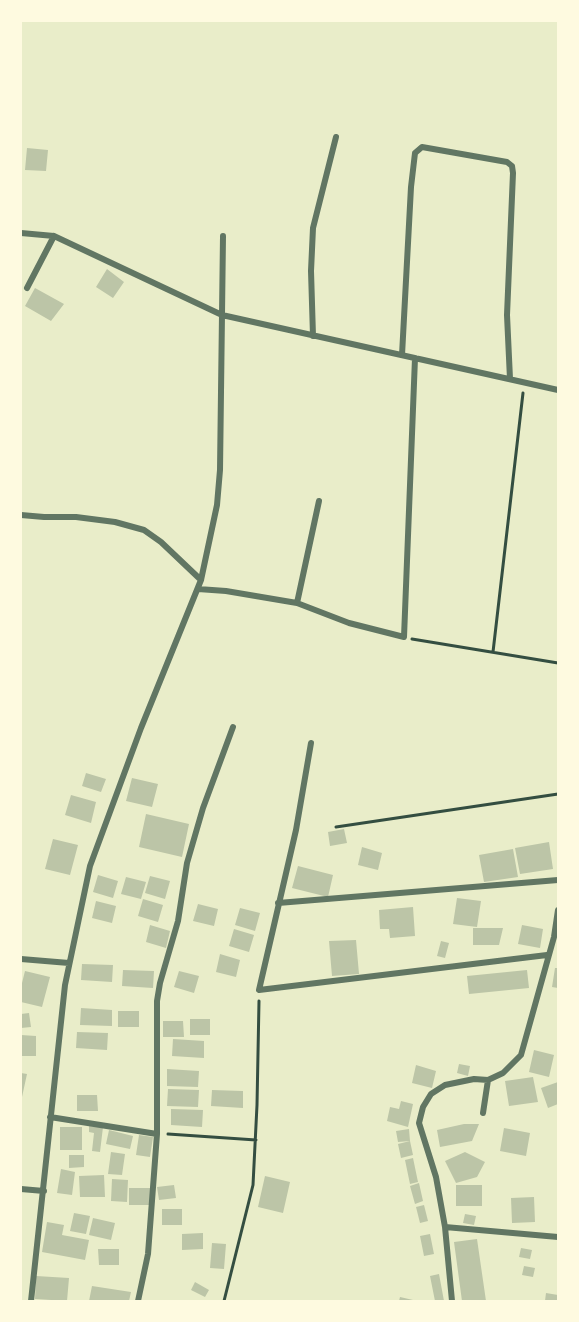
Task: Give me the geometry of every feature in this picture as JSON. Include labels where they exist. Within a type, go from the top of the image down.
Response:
[{"type":"street","points":[[313,336],[311,271],[313,228],[336,137]]},
{"type":"street","points":[[402,355],[415,153],[422,147],[507,162],[512,166],[507,315],[510,379]]},
{"type":"street","points":[[21,233],[54,236],[222,315],[558,390]]},
{"type":"street","points":[[27,288],[54,236]]},
{"type":"street","points":[[31,1301],[69,963],[96,847],[198,589],[217,504],[220,470],[223,236]]},
{"type":"street","points":[[198,589],[225,591],[297,603],[349,623],[404,638],[415,358]]},
{"type":"street","points":[[297,603],[319,501]]},
{"type":"street","points":[[21,515],[44,518],[76,517],[115,522],[144,530],[161,542],[201,580]]},
{"type":"street","points":[[138,1301],[148,1254],[157,1134],[157,1001],[160,983],[173,942],[187,863],[199,819],[234,727]]},
{"type":"street","points":[[311,743],[296,830],[259,990],[547,955]]},
{"type":"street","points":[[278,903],[558,880]]},
{"type":"street","points":[[452,1301],[445,1227],[436,1177],[418,1123],[423,1107],[431,1094],[445,1085],[474,1079],[488,1080],[503,1073],[521,1055],[547,955],[554,937],[558,910]]},
{"type":"street","points":[[21,959],[69,963]]},
{"type":"street","points":[[483,1113],[488,1080]]},
{"type":"street","points":[[50,1117],[157,1134]]},
{"type":"street","points":[[21,1189],[44,1191]]},
{"type":"street","points":[[445,1227],[558,1238]]},
{"type":"path","points":[[493,652],[524,382]]},
{"type":"path","points":[[404,638],[558,663]]},
{"type":"path","points":[[336,827],[558,794]]},
{"type":"path","points":[[224,1301],[253,1185],[259,990]]},
{"type":"path","points":[[157,1134],[256,1140]]},
{"type":"building","points":[[27,148],[48,150],[46,171],[25,170]]},
{"type":"building","points":[[107,269],[124,282],[113,298],[96,287]]},
{"type":"building","points":[[35,288],[64,304],[51,321],[25,306]]},
{"type":"building","points":[[86,773],[106,779],[101,792],[82,786]]},
{"type":"building","points":[[132,778],[158,784],[152,807],[126,801]]},
{"type":"building","points":[[71,795],[96,802],[91,823],[65,815]]},
{"type":"building","points":[[146,814],[189,824],[182,857],[139,847]]},
{"type":"building","points":[[344,829],[347,843],[330,846],[328,832]]},
{"type":"building","points":[[53,839],[78,845],[70,875],[45,869]]},
{"type":"building","points":[[549,842],[553,869],[520,874],[515,848]]},
{"type":"building","points":[[362,847],[382,853],[378,870],[358,865]]},
{"type":"building","points":[[513,849],[518,877],[484,882],[479,855]]},
{"type":"building","points":[[298,866],[333,875],[328,897],[292,888]]},
{"type":"building","points":[[98,875],[118,881],[113,898],[93,892]]},
{"type":"building","points":[[150,876],[170,881],[165,899],[145,893]]},
{"type":"building","points":[[126,877],[146,882],[141,899],[121,894]]},
{"type":"building","points":[[457,898],[481,901],[477,927],[453,924]]},
{"type":"building","points":[[143,899],[163,905],[158,922],[138,916]]},
{"type":"building","points":[[96,901],[116,906],[112,923],[92,918]]},
{"type":"building","points":[[198,904],[218,909],[214,926],[193,921]]},
{"type":"building","points":[[413,907],[415,936],[390,938],[389,929],[380,929],[379,910]]},
{"type":"building","points":[[240,908],[260,913],[255,931],[235,925]]},
{"type":"building","points":[[150,925],[170,931],[166,948],[146,942]]},
{"type":"building","points":[[522,925],[543,929],[540,948],[518,944]]},
{"type":"building","points":[[473,928],[503,928],[499,945],[473,945]]},
{"type":"building","points":[[234,929],[254,935],[249,952],[229,946]]},
{"type":"building","points":[[356,940],[359,974],[332,976],[329,941]]},
{"type":"building","points":[[441,941],[449,943],[445,958],[437,956]]},
{"type":"building","points":[[220,954],[240,960],[236,977],[216,972]]},
{"type":"building","points":[[82,964],[113,965],[112,982],[81,980]]},
{"type":"building","points":[[555,968],[558,968],[558,988],[552,987]]},
{"type":"building","points":[[123,970],[154,971],[153,988],[122,986]]},
{"type":"building","points":[[527,970],[529,988],[469,994],[467,976]]},
{"type":"building","points":[[25,971],[50,977],[42,1007],[21,1002],[21,987]]},
{"type":"building","points":[[179,971],[199,976],[194,993],[174,987]]},
{"type":"building","points":[[81,1008],[112,1010],[112,1026],[80,1025]]},
{"type":"building","points":[[118,1011],[139,1011],[139,1027],[118,1027]]},
{"type":"building","points":[[29,1013],[31,1027],[21,1028],[21,1014]]},
{"type":"building","points":[[190,1019],[210,1019],[210,1035],[190,1035]]},
{"type":"building","points":[[163,1021],[183,1021],[184,1037],[163,1037]]},
{"type":"building","points":[[77,1032],[108,1033],[107,1050],[76,1048]]},
{"type":"building","points":[[21,1035],[36,1036],[36,1056],[21,1056]]},
{"type":"building","points":[[173,1039],[204,1041],[204,1058],[172,1056]]},
{"type":"building","points":[[534,1050],[554,1055],[549,1077],[529,1072]]},
{"type":"building","points":[[459,1064],[470,1066],[468,1076],[457,1073]]},
{"type":"building","points":[[416,1065],[436,1071],[432,1088],[412,1083]]},
{"type":"building","points":[[167,1069],[199,1071],[198,1087],[167,1086]]},
{"type":"building","points":[[21,1073],[27,1074],[22,1097],[21,1097]]},
{"type":"building","points":[[533,1077],[538,1102],[509,1106],[505,1081]]},
{"type":"building","points":[[558,1082],[558,1104],[548,1108],[541,1088]]},
{"type":"building","points":[[168,1089],[199,1090],[198,1107],[167,1106]]},
{"type":"building","points":[[212,1090],[243,1091],[243,1108],[211,1106]]},
{"type":"building","points":[[77,1095],[97,1095],[98,1111],[77,1111]]},
{"type":"building","points":[[401,1101],[413,1104],[408,1127],[387,1121],[390,1107],[399,1109]]},
{"type":"building","points":[[171,1109],[203,1110],[202,1127],[171,1125]]},
{"type":"building","points":[[464,1124],[479,1124],[472,1141],[440,1147],[437,1130]]},
{"type":"building","points":[[89,1126],[103,1127],[100,1152],[92,1151],[94,1133],[89,1132]]},
{"type":"building","points":[[60,1127],[82,1127],[82,1150],[60,1150]]},
{"type":"building","points":[[504,1128],[530,1133],[526,1156],[500,1151]]},
{"type":"building","points":[[409,1129],[410,1141],[398,1142],[396,1131]]},
{"type":"building","points":[[109,1130],[133,1136],[130,1149],[106,1144]]},
{"type":"building","points":[[139,1135],[153,1137],[150,1157],[136,1155]]},
{"type":"building","points":[[410,1141],[413,1155],[401,1158],[398,1144]]},
{"type":"building","points":[[111,1152],[125,1154],[122,1175],[108,1174]]},
{"type":"building","points":[[465,1152],[485,1162],[477,1177],[456,1183],[445,1161]]},
{"type":"building","points":[[69,1155],[84,1155],[84,1167],[69,1168]]},
{"type":"building","points":[[413,1158],[418,1182],[410,1184],[405,1160]]},
{"type":"building","points":[[61,1169],[75,1172],[72,1195],[57,1193]]},
{"type":"building","points":[[104,1175],[105,1197],[80,1197],[79,1176]]},
{"type":"building","points":[[265,1176],[290,1182],[283,1213],[258,1207]]},
{"type":"building","points":[[112,1179],[128,1180],[127,1202],[111,1201]]},
{"type":"building","points":[[419,1183],[423,1201],[415,1204],[410,1186]]},
{"type":"building","points":[[174,1185],[176,1198],[159,1200],[157,1187]]},
{"type":"building","points":[[456,1185],[482,1185],[482,1206],[456,1206]]},
{"type":"building","points":[[129,1188],[151,1188],[151,1205],[129,1205]]},
{"type":"building","points":[[534,1197],[535,1222],[512,1223],[511,1198]]},
{"type":"building","points":[[424,1205],[428,1221],[420,1223],[416,1207]]},
{"type":"building","points":[[162,1209],[182,1209],[182,1225],[162,1225]]},
{"type":"building","points":[[74,1213],[90,1216],[86,1234],[70,1231]]},
{"type":"building","points":[[465,1214],[476,1216],[474,1225],[463,1223]]},
{"type":"building","points":[[93,1218],[115,1223],[111,1240],[89,1235]]},
{"type":"building","points":[[47,1222],[64,1225],[62,1235],[89,1240],[85,1260],[42,1252]]},
{"type":"building","points":[[203,1233],[203,1249],[182,1250],[182,1234]]},
{"type":"building","points":[[430,1234],[434,1254],[424,1256],[420,1236]]},
{"type":"building","points":[[477,1239],[486,1301],[462,1301],[454,1242]]},
{"type":"building","points":[[212,1243],[226,1244],[224,1269],[210,1268]]},
{"type":"building","points":[[521,1248],[532,1250],[530,1259],[519,1257]]},
{"type":"building","points":[[98,1249],[119,1249],[119,1265],[99,1265]]},
{"type":"building","points":[[524,1266],[535,1268],[533,1277],[522,1275]]},
{"type":"building","points":[[439,1274],[444,1301],[435,1301],[430,1276]]},
{"type":"building","points":[[36,1276],[69,1278],[67,1301],[35,1299]]},
{"type":"building","points":[[195,1282],[209,1290],[205,1297],[191,1290]]},
{"type":"building","points":[[92,1286],[131,1292],[129,1301],[89,1301]]},
{"type":"building","points":[[546,1293],[558,1295],[558,1301],[545,1301]]},
{"type":"building","points":[[400,1297],[413,1300],[413,1301],[399,1301]]}]
